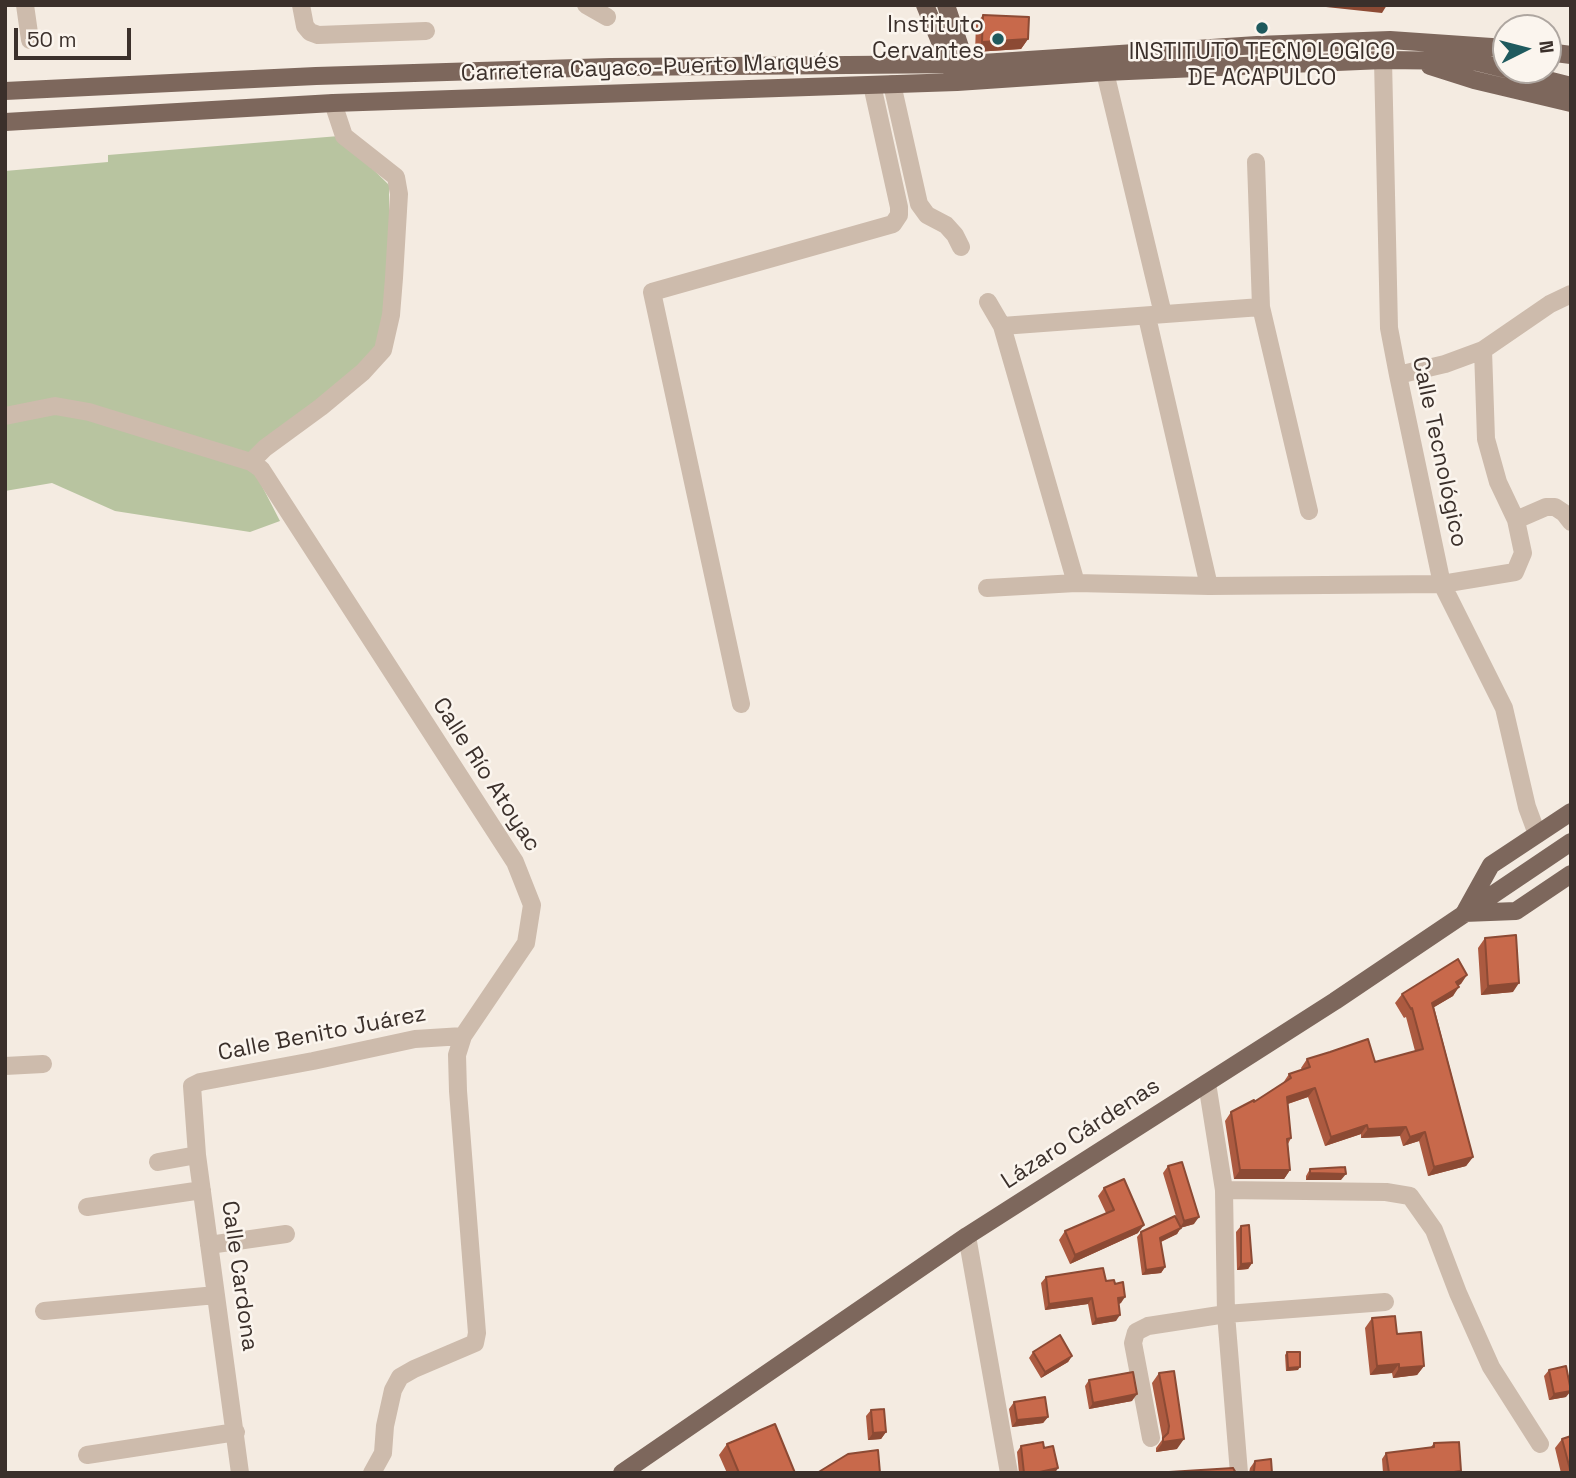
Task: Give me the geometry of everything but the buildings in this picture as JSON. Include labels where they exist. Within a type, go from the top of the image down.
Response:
[{"type":"main road","points":[[925,5],[961,73]]},
{"type":"main road","points":[[946,5],[961,73]]},
{"type":"main road","name":"Carretera Cayaco-Puerto Marqués","points":[[5,121],[333,103],[892,84],[961,73],[1257,46],[1361,41],[1492,46]]},
{"type":"main road","name":"Carretera Cayaco-Puerto Marqués","points":[[5,91],[316,76],[610,67],[961,73],[1105,72],[1383,60],[1473,61],[1492,66]]},
{"type":"main road","points":[[1413,60],[1474,80],[1570,91]]},
{"type":"main road","name":"Carretera Cayaco-Puerto Marqués","points":[[1549,84],[1570,91]]},
{"type":"main road","points":[[1464,913],[1491,865],[1571,812]]},
{"type":"main road","name":"Lázaro Cárdenas","points":[[622,1473],[967,1236],[1335,1000],[1571,842]]},
{"type":"main road","points":[[1464,913],[1516,911],[1571,874]]},
{"type":"street","points":[[25,5],[30,40]]},
{"type":"street","points":[[301,5],[305,26],[318,35],[426,31]]},
{"type":"street","points":[[586,5],[607,18]]},
{"type":"street","name":"Calle Tecnológico","points":[[1383,60],[1389,328],[1398,375],[1442,584],[1504,708],[1527,807],[1537,834]]},
{"type":"street","points":[[1105,72],[1209,586]]},
{"type":"street","points":[[892,84],[919,204],[927,215],[946,225],[955,234],[961,247]]},
{"type":"street","points":[[741,704],[652,292],[893,224],[899,215],[899,207],[872,85]]},
{"type":"street","points":[[5,416],[55,406],[89,412],[251,462],[265,448],[352,381],[383,350],[391,315],[399,194],[396,177],[344,136],[333,103]]},
{"type":"street","points":[[1256,162],[1261,307],[1309,511]]},
{"type":"street","points":[[1398,375],[1445,364],[1483,350],[1550,304],[1571,294]]},
{"type":"street","points":[[988,302],[1002,326],[1076,583]]},
{"type":"street","points":[[1002,326],[1261,307]]},
{"type":"street","points":[[987,588],[1076,583],[1209,586],[1442,584],[1515,572],[1522,554],[1516,520],[1498,482],[1486,439],[1483,350]]},
{"type":"street","name":"Calle Río Atoyac","points":[[251,462],[261,469],[515,862],[532,905],[526,943],[463,1036],[457,1055],[477,1333],[475,1343],[400,1377],[393,1390],[385,1426],[383,1453],[372,1473]]},
{"type":"street","points":[[1516,520],[1555,507],[1571,522]]},
{"type":"street","name":"Calle Benito Juárez","points":[[192,1086],[200,1082],[415,1039],[463,1036]]},
{"type":"street","points":[[5,1066],[43,1064]]},
{"type":"street","points":[[1207,1083],[1224,1190],[1226,1314],[1239,1473]]},
{"type":"street","name":"Calle Cardona","points":[[192,1086],[197,1155],[240,1473]]},
{"type":"street","points":[[158,1162],[197,1155]]},
{"type":"street","points":[[88,1207],[202,1190]]},
{"type":"street","points":[[1224,1190],[1386,1192],[1410,1196],[1434,1230],[1491,1367],[1540,1444]]},
{"type":"street","points":[[209,1245],[286,1234]]},
{"type":"street","points":[[967,1236],[1009,1473]]},
{"type":"street","points":[[44,1311],[216,1295]]},
{"type":"street","points":[[1151,1438],[1133,1343],[1136,1332],[1148,1326],[1226,1314],[1385,1302]]},
{"type":"street","points":[[87,1455],[236,1432]]},
{"type":"green space","points":[[339,136],[389,185],[389,302],[380,347],[351,375],[246,455],[280,521],[250,532],[115,511],[52,483],[5,491],[5,171],[108,162],[108,155]]},
{"type":"place","name":"INSTITUTO TECNOLOGICO DE ACAPULCO","points":[[1262,28]]},
{"type":"place","name":"Instituto Cervantes","points":[[998,39]]}]
